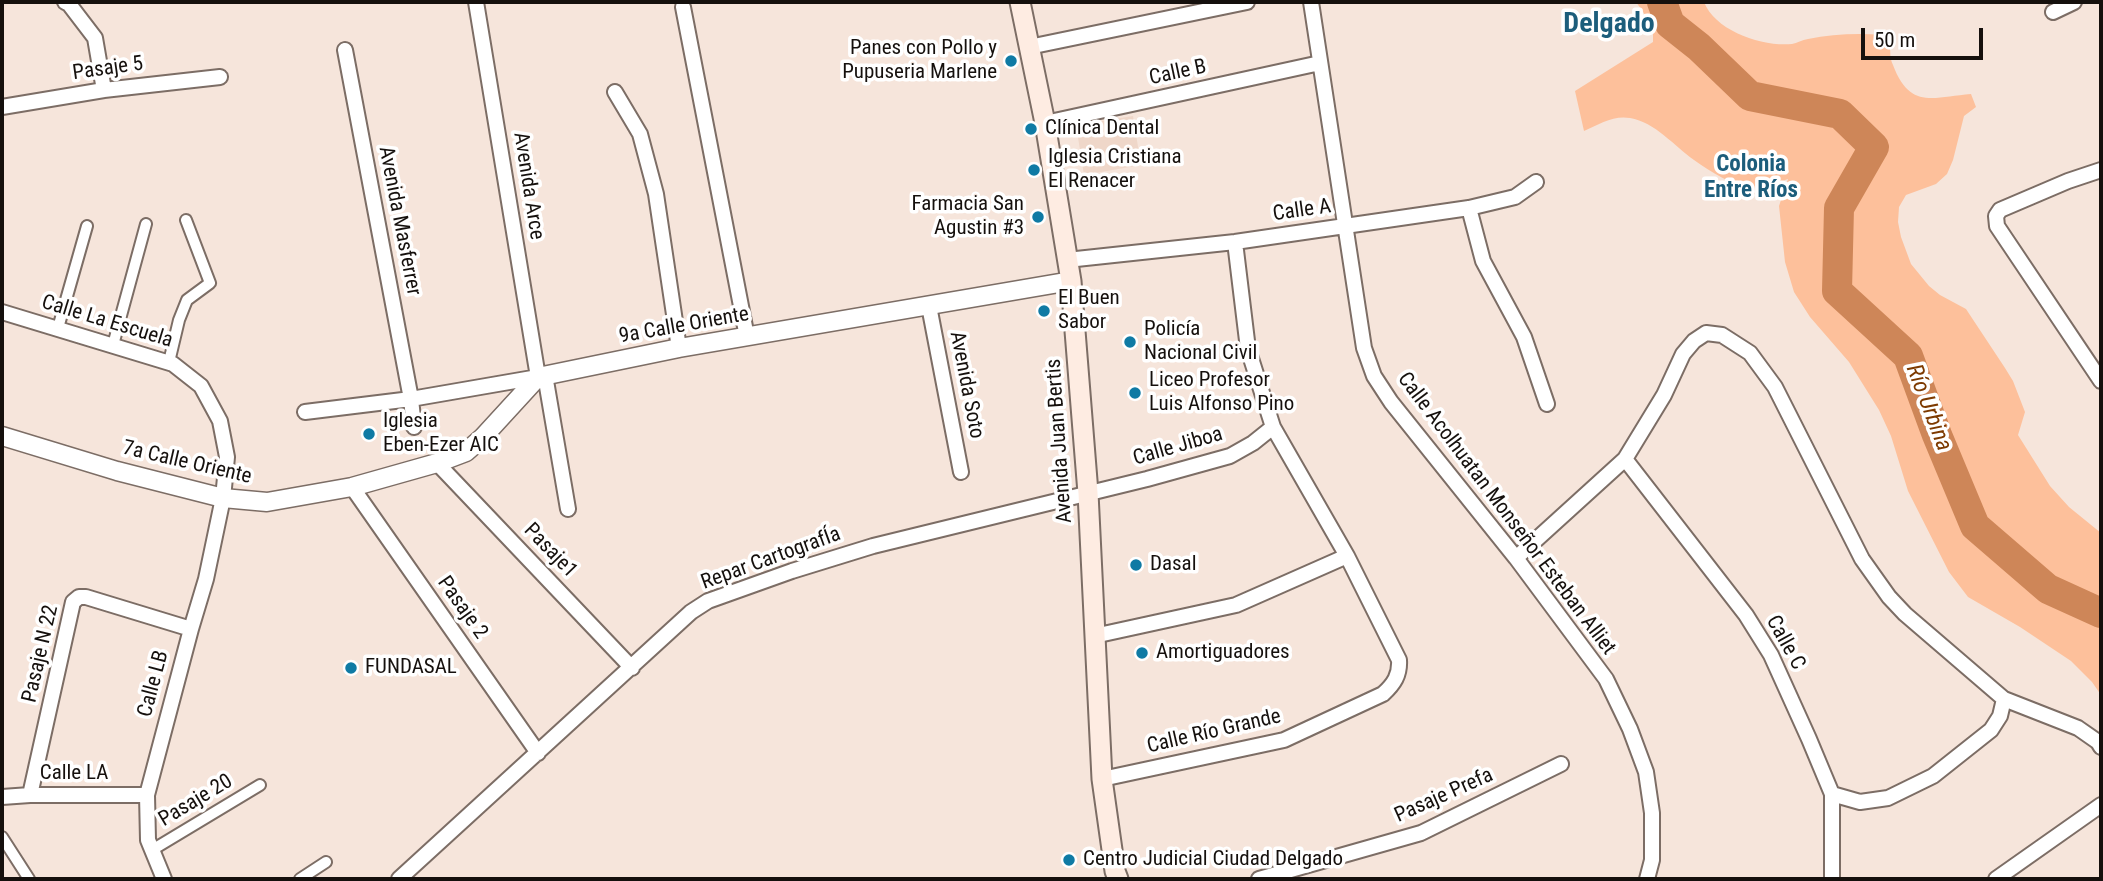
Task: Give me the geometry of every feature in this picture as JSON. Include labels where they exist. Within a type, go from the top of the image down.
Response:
[{"type":"main road","name":"Avenida Juan Bertis","points":[[1020,2],[1045,123],[1071,281],[1088,493],[1102,779],[1118,879]]},
{"type":"street","points":[[65,2],[94,38],[104,90]]},
{"type":"street","name":"Avenida Arce","points":[[476,2],[568,509]]},
{"type":"street","points":[[1030,47],[1247,2]]},
{"type":"street","name":"Calle Acolhuatan Monseñor Esteban Alliet","points":[[1311,2],[1364,348],[1374,376],[1397,409],[1516,558],[1606,679],[1630,729],[1646,772],[1652,813],[1652,860],[1647,879]]},
{"type":"street","points":[[2053,12],[2074,2]]},
{"type":"street","points":[[683,7],[747,337]]},
{"type":"street","name":"Avenida Masferrer","points":[[345,50],[414,427]]},
{"type":"street","name":"Calle B","points":[[1045,123],[1320,63]]},
{"type":"street","name":"Pasaje 5","points":[[2,107],[104,90],[220,77]]},
{"type":"street","points":[[615,92],[639,134],[656,194],[679,348]]},
{"type":"street","points":[[2101,170],[2000,210],[1996,216],[1997,226],[2101,381]]},
{"type":"street","name":"Calle A","points":[[1067,260],[1235,242],[1469,208],[1515,197],[1536,182]]},
{"type":"street","points":[[1469,208],[1483,261],[1524,337],[1547,404]]},
{"type":"street","points":[[169,362],[179,320],[187,300],[210,283],[186,220]]},
{"type":"street","points":[[113,345],[146,225]]},
{"type":"street","points":[[58,328],[87,226]]},
{"type":"street","points":[[1094,636],[1236,605],[1348,556],[1273,427],[1248,349],[1235,242]]},
{"type":"street","name":"9a Calle Oriente","points":[[305,412],[411,399],[679,348],[1071,281]]},
{"type":"street","name":"Avenida Soto","points":[[929,306],[961,472]]},
{"type":"street","name":"Calle La Escuela","points":[[2,312],[169,362],[201,386],[220,421],[227,457],[223,498]]},
{"type":"street","points":[[1516,558],[1625,459],[1664,395],[1683,354],[1693,341],[1706,333],[1722,335],[1750,353],[1774,387],[1873,577],[1905,614],[2004,699],[2078,728],[2101,747]]},
{"type":"street","name":"7a Calle Oriente","points":[[2,436],[117,471],[223,498],[267,502],[352,487],[466,452],[542,376]]},
{"type":"street","name":"Calle Jiboa","points":[[1088,493],[1230,456],[1273,427]]},
{"type":"street","name":"Calle C","points":[[1625,459],[1746,615],[1771,656],[1810,739],[1832,794],[1832,879]]},
{"type":"street","name":"Pasaje1","points":[[437,463],[632,668]]},
{"type":"street","name":"Pasaje 2","points":[[352,487],[538,753]]},
{"type":"street","name":"Repar CartografÍa","points":[[399,879],[691,612],[708,601],[873,546],[1088,493]]},
{"type":"street","name":"Calle LB","points":[[164,879],[148,840],[147,796],[206,579],[223,498]]},
{"type":"street","name":"Calle Río Grande","points":[[1102,779],[1284,740],[1383,694],[1399,672],[1399,660],[1348,556]]},
{"type":"street","name":"Pasaje N 22","points":[[30,795],[73,602],[79,597],[86,597],[191,629]]},
{"type":"street","points":[[1832,794],[1860,802],[1888,798],[1933,776],[1991,730],[2000,716],[2004,699]]},
{"type":"street","name":"Pasaje Prefa","points":[[1259,879],[1421,833],[1561,764]]},
{"type":"street","name":"Pasaje 20","points":[[152,850],[260,785]]},
{"type":"street","name":"Calle LA","points":[[2,797],[147,796]]},
{"type":"street","points":[[1996,879],[2101,805]]},
{"type":"street","points":[[2,837],[29,879]]},
{"type":"street","points":[[300,879],[326,862]]},
{"type":"shaded area","points":[[1636,2],[1704,2],[1718,21],[1729,29],[1768,43],[1792,44],[1836,35],[1883,35],[1889,44],[1891,60],[1900,79],[1915,95],[1934,98],[1971,94],[1976,107],[1964,116],[1947,174],[1936,184],[1906,195],[1899,207],[1901,237],[1911,264],[1940,295],[1966,309],[2013,381],[2025,412],[2018,435],[2050,486],[2069,507],[2101,533],[2101,695],[2071,661],[1968,597],[1949,572],[1908,491],[1891,436],[1879,410],[1849,362],[1810,317],[1794,292],[1785,262],[1779,206],[1788,179],[1751,192],[1701,165],[1664,135],[1639,120],[1624,117],[1612,119],[1584,131],[1575,91],[1653,42],[1653,26]]},
{"type":"shaded area","points":[[1133,116],[1141,165],[1084,175],[1076,125]]},
{"type":"waterway","name":"Río Urbina","points":[[1662,2],[1670,24],[1699,47],[1750,96],[1840,114],[1874,147],[1839,208],[1837,291],[1908,356],[1975,526],[2048,589],[2101,613]]},
{"type":"place","name":"Panes con Pollo y Pupuseria Marlene","points":[[1011,61]]},
{"type":"place","name":"Clínica Dental","points":[[1031,129]]},
{"type":"place","name":"Iglesia Cristiana El Renacer","points":[[1034,170]]},
{"type":"place","name":"Farmacia San Agustin #3","points":[[1038,217]]},
{"type":"place","name":"El Buen Sabor","points":[[1044,311]]},
{"type":"place","name":"Policía Nacional Civil","points":[[1130,342]]},
{"type":"place","name":"Liceo Profesor Luis Alfonso Pino","points":[[1135,393]]},
{"type":"place","name":"Iglesia Eben-Ezer AIC","points":[[369,434]]},
{"type":"place","name":"Dasal","points":[[1136,565]]},
{"type":"place","name":"Amortiguadores","points":[[1142,653]]},
{"type":"place","name":"FUNDASAL","points":[[351,668]]},
{"type":"place","name":"Centro Judicial Ciudad Delgado","points":[[1069,860]]},
{"type":"district","name":"Delgado","points":[[1609,25]]},
{"type":"district","name":"Colonia Entre Ríos","points":[[1751,178]]}]
